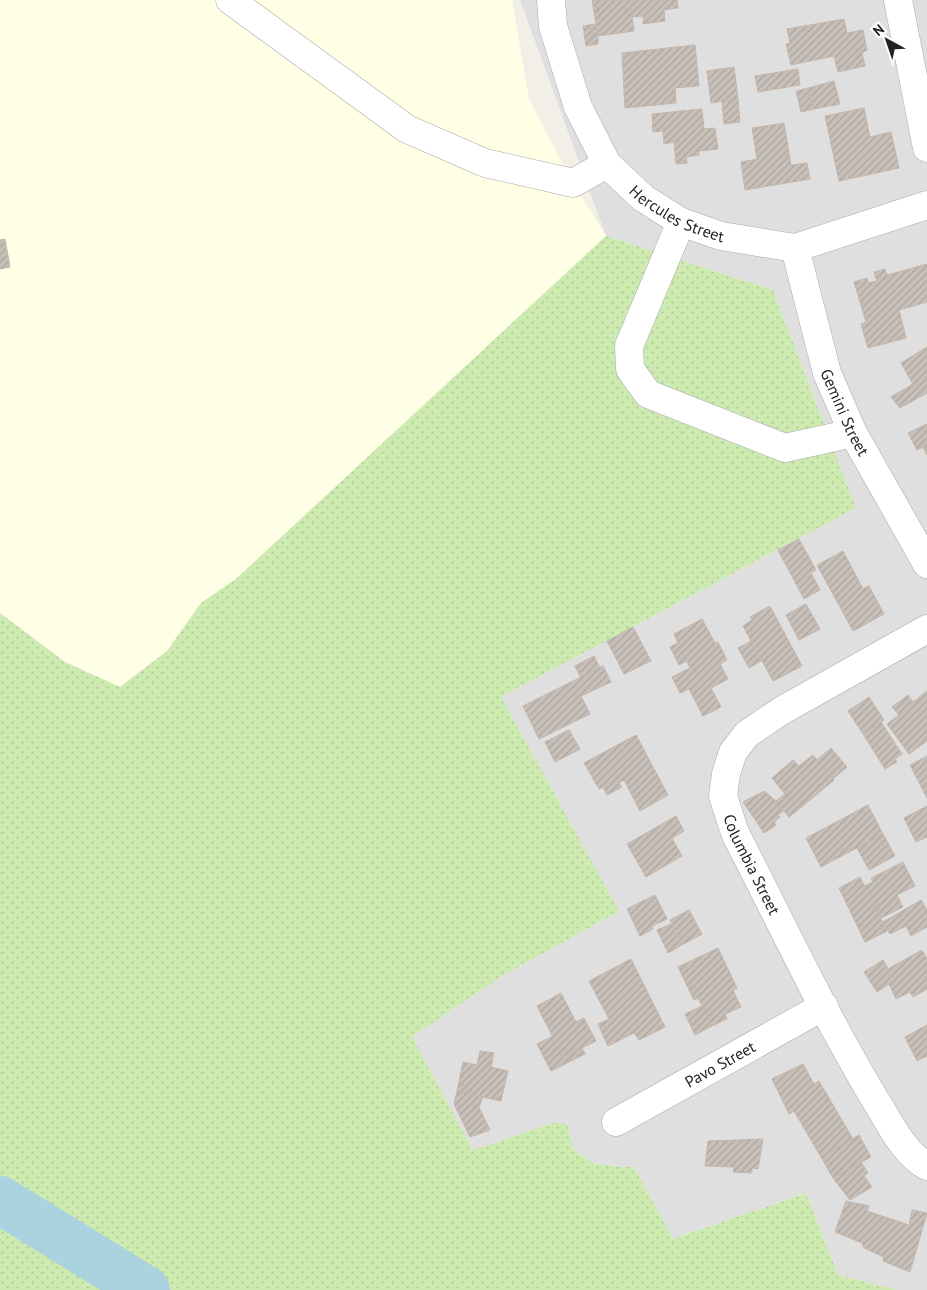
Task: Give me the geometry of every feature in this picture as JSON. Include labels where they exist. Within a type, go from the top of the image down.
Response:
[{"type":"street","points":[[230,0],[407,129],[485,162],[573,183],[607,164]]},
{"type":"street","name":"Hercules Street","points":[[551,0],[553,26],[578,108],[607,164],[643,198],[681,222],[721,236],[795,248],[927,206]]},
{"type":"street","points":[[898,0],[927,148]]},
{"type":"street","points":[[681,222],[629,346],[630,370],[648,394],[785,448],[852,433]]},
{"type":"street","name":"Gemini Street","points":[[795,248],[827,373],[852,433],[927,564]]},
{"type":"street","name":"Columbia Street","points":[[927,629],[781,711],[747,734],[732,752],[723,796],[735,833],[862,1078],[905,1147],[918,1161],[927,1166]]},
{"type":"street","name":"Pavo Street","points":[[616,1122],[824,1006]]},
{"type":"shaded area","points":[[0,0],[512,0],[529,99],[573,183],[606,236],[236,579],[201,603],[167,651],[120,687],[65,662],[0,613]]},
{"type":"shaded area","points":[[520,0],[927,0],[927,1290],[897,1290],[838,1275],[806,1193],[673,1239],[634,1167],[618,1167],[592,1163],[573,1149],[553,1123],[473,1150],[412,1037],[502,976],[618,911],[501,697],[856,508],[773,290],[606,236]]},
{"type":"green space","points":[[606,236],[773,290],[856,508],[501,697],[619,911],[502,976],[412,1037],[473,1150],[553,1123],[567,1124],[573,1149],[592,1163],[618,1167],[634,1167],[673,1239],[806,1193],[838,1275],[897,1290],[0,1290],[0,613],[65,662],[120,687],[167,651],[201,603],[236,579]]},
{"type":"building","points":[[592,0],[630,0],[634,31],[598,36]]},
{"type":"building","points":[[630,0],[677,0],[678,8],[664,10],[665,21],[643,24],[643,16],[632,17]]},
{"type":"building","points":[[844,19],[847,33],[863,30],[867,50],[862,53],[865,66],[838,72],[834,56],[791,65],[786,44],[790,43],[787,29]]},
{"type":"building","points":[[595,24],[598,44],[586,46],[583,26]]},
{"type":"building","points":[[695,45],[699,86],[675,88],[676,103],[625,108],[622,53]]},
{"type":"building","points":[[734,67],[738,99],[711,103],[707,71]]},
{"type":"building","points":[[798,69],[800,85],[758,92],[755,76]]},
{"type":"building","points":[[834,81],[840,104],[814,109],[808,88]]},
{"type":"building","points":[[808,88],[814,109],[801,112],[796,91]]},
{"type":"building","points":[[738,99],[740,122],[724,124],[722,100]]},
{"type":"building","points":[[864,108],[870,137],[891,132],[899,168],[839,181],[825,116]]},
{"type":"building","points":[[702,109],[704,129],[715,128],[718,149],[699,151],[699,155],[686,157],[687,163],[676,164],[674,142],[664,144],[663,131],[653,132],[652,114]]},
{"type":"building","points":[[784,123],[791,165],[807,163],[810,179],[745,190],[741,162],[757,159],[752,128]]},
{"type":"building","points":[[5,239],[10,267],[0,269],[0,240]]},
{"type":"building","points":[[927,264],[927,302],[899,310],[906,338],[868,348],[861,324],[866,322],[854,282],[867,278],[868,283],[877,281],[874,272],[885,269],[887,275]]},
{"type":"building","points":[[927,347],[927,393],[900,408],[891,397],[913,384],[901,363]]},
{"type":"building","points":[[927,424],[927,455],[923,447],[917,450],[908,433]]},
{"type":"building","points":[[799,539],[816,570],[811,573],[820,590],[804,599],[778,550]]},
{"type":"building","points":[[843,551],[863,589],[869,586],[884,614],[853,631],[817,565]]},
{"type":"building","points":[[806,604],[820,629],[799,640],[786,615]]},
{"type":"building","points":[[770,606],[802,666],[773,681],[743,626],[752,620],[750,617]]},
{"type":"building","points":[[702,619],[715,643],[718,642],[727,660],[720,664],[728,679],[711,688],[721,707],[703,716],[689,689],[680,693],[672,677],[690,668],[687,661],[679,665],[670,647],[678,643],[674,634]]},
{"type":"building","points":[[633,627],[651,661],[624,674],[607,641]]},
{"type":"building","points":[[751,641],[761,661],[749,668],[738,648]]},
{"type":"building","points":[[594,656],[600,668],[581,678],[575,666]]},
{"type":"building","points":[[603,666],[611,682],[581,696],[590,714],[539,739],[523,706]]},
{"type":"building","points":[[927,691],[927,741],[909,754],[887,724],[899,715],[892,707],[908,695],[913,702]]},
{"type":"building","points":[[869,697],[884,720],[863,734],[848,711]]},
{"type":"building","points":[[881,722],[902,754],[895,759],[897,762],[885,769],[863,734]]},
{"type":"building","points":[[569,730],[580,749],[555,762],[545,742]]},
{"type":"building","points":[[636,735],[668,795],[640,811],[624,780],[619,783],[622,787],[607,795],[603,787],[599,789],[584,763]]},
{"type":"building","points":[[831,748],[847,767],[833,779],[817,760]]},
{"type":"building","points":[[813,755],[834,780],[798,810],[772,778],[793,760],[799,766]]},
{"type":"building","points":[[927,756],[927,798],[910,765]]},
{"type":"building","points":[[764,791],[776,801],[783,811],[774,822],[776,825],[764,833],[743,802]]},
{"type":"building","points":[[785,794],[798,810],[789,817],[776,801]]},
{"type":"building","points":[[868,805],[883,834],[821,867],[806,838]]},
{"type":"building","points":[[927,806],[927,837],[916,842],[904,818]]},
{"type":"building","points":[[676,816],[684,831],[672,838],[682,856],[646,877],[627,844]]},
{"type":"building","points":[[883,834],[895,856],[869,870],[857,848]]},
{"type":"building","points":[[903,862],[915,886],[897,895],[903,907],[881,918],[864,886],[873,882],[871,878]]},
{"type":"building","points":[[860,877],[887,931],[865,942],[839,888]]},
{"type":"building","points":[[655,895],[667,919],[652,926],[653,929],[640,936],[627,909]]},
{"type":"building","points":[[921,900],[927,910],[927,927],[911,936],[906,926],[890,934],[883,922]]},
{"type":"building","points":[[689,910],[702,934],[682,945],[670,920]]},
{"type":"building","points":[[671,924],[682,945],[668,953],[657,930]]},
{"type":"building","points":[[718,948],[737,988],[733,990],[741,1007],[725,1014],[727,1019],[712,1026],[698,998],[694,1000],[678,967]]},
{"type":"building","points":[[922,950],[927,959],[927,989],[913,997],[910,992],[896,999],[889,984],[895,980],[888,969]]},
{"type":"building","points":[[631,959],[665,1027],[639,1040],[634,1033],[608,1046],[598,1024],[609,1019],[589,981]]},
{"type":"building","points":[[883,960],[895,980],[877,992],[864,972]]},
{"type":"building","points":[[561,993],[576,1022],[584,1018],[596,1041],[563,1057],[537,1006]]},
{"type":"building","points":[[702,1006],[712,1026],[695,1035],[685,1014]]},
{"type":"building","points":[[927,1025],[927,1056],[917,1061],[905,1037]]},
{"type":"building","points":[[553,1036],[563,1057],[582,1048],[585,1054],[551,1071],[537,1044]]},
{"type":"building","points":[[480,1051],[494,1053],[491,1067],[508,1071],[501,1101],[457,1091],[463,1062],[477,1065]]},
{"type":"building","points":[[803,1064],[814,1084],[819,1081],[853,1139],[821,1157],[794,1111],[789,1114],[772,1079]]},
{"type":"building","points":[[457,1091],[483,1097],[479,1107],[490,1130],[470,1137],[454,1104]]},
{"type":"building","points":[[859,1135],[871,1157],[833,1178],[821,1157]]},
{"type":"building","points":[[763,1139],[758,1169],[752,1168],[752,1173],[733,1172],[734,1167],[705,1166],[708,1141]]},
{"type":"building","points":[[861,1162],[868,1173],[864,1176],[872,1187],[850,1200],[833,1178]]},
{"type":"building","points":[[846,1201],[869,1206],[867,1211],[909,1225],[912,1210],[927,1213],[910,1272],[883,1261],[884,1257],[864,1248],[862,1243],[835,1232]]},
{"type":"waterway","points":[[0,1200],[146,1290]]}]
